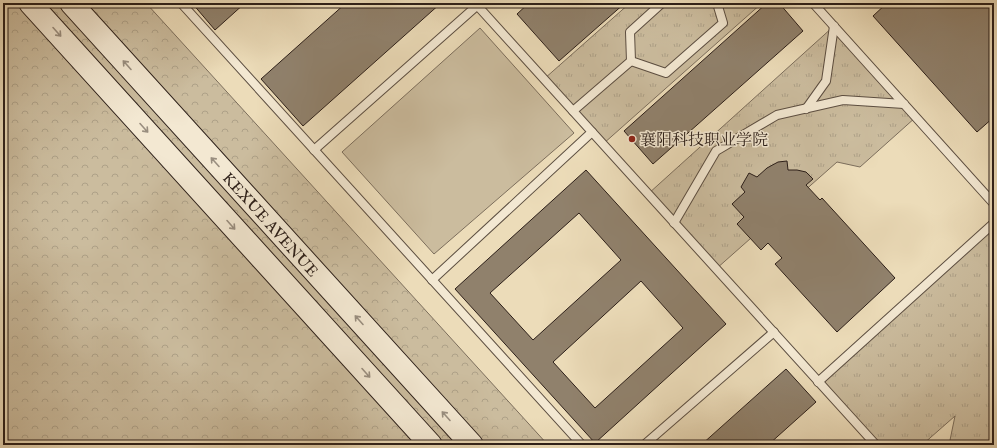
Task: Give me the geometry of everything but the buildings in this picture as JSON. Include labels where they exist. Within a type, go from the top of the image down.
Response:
[{"type":"main road","name":"KEXUE AVENUE","points":[[30,3],[431,445]]},
{"type":"main road","name":"KEXUE AVENUE","points":[[71,3],[472,445]]},
{"type":"lane","points":[[181,3],[582,445]]},
{"type":"lane","points":[[631,61],[630,32],[662,3]]},
{"type":"lane","points":[[631,61],[666,73],[723,23],[718,3]]},
{"type":"lane","points":[[812,3],[994,204]]},
{"type":"lane","points":[[314,150],[477,4],[573,112],[876,445]]},
{"type":"lane","points":[[806,108],[826,81],[834,26]]},
{"type":"lane","points":[[573,112],[631,61]]},
{"type":"lane","points":[[674,223],[716,151],[776,115],[843,100],[904,104]]},
{"type":"lane","points":[[432,280],[592,132]]},
{"type":"lane","points":[[818,382],[994,223]]},
{"type":"lane","points":[[644,445],[774,332]]},
{"type":"green space","points":[[3,3],[146,3],[548,445],[3,445]]},
{"type":"green space","points":[[630,3],[762,3],[603,144],[544,79]]},
{"type":"green space","points":[[834,26],[916,117],[860,167],[837,162],[716,269],[648,194]]},
{"type":"green space","points":[[480,28],[574,133],[434,254],[342,152]]},
{"type":"green space","points":[[994,223],[994,445],[949,445],[955,416],[922,445],[876,445],[818,382]]},
{"type":"place","name":"襄阳科技职业学院","points":[[632,139]]}]
